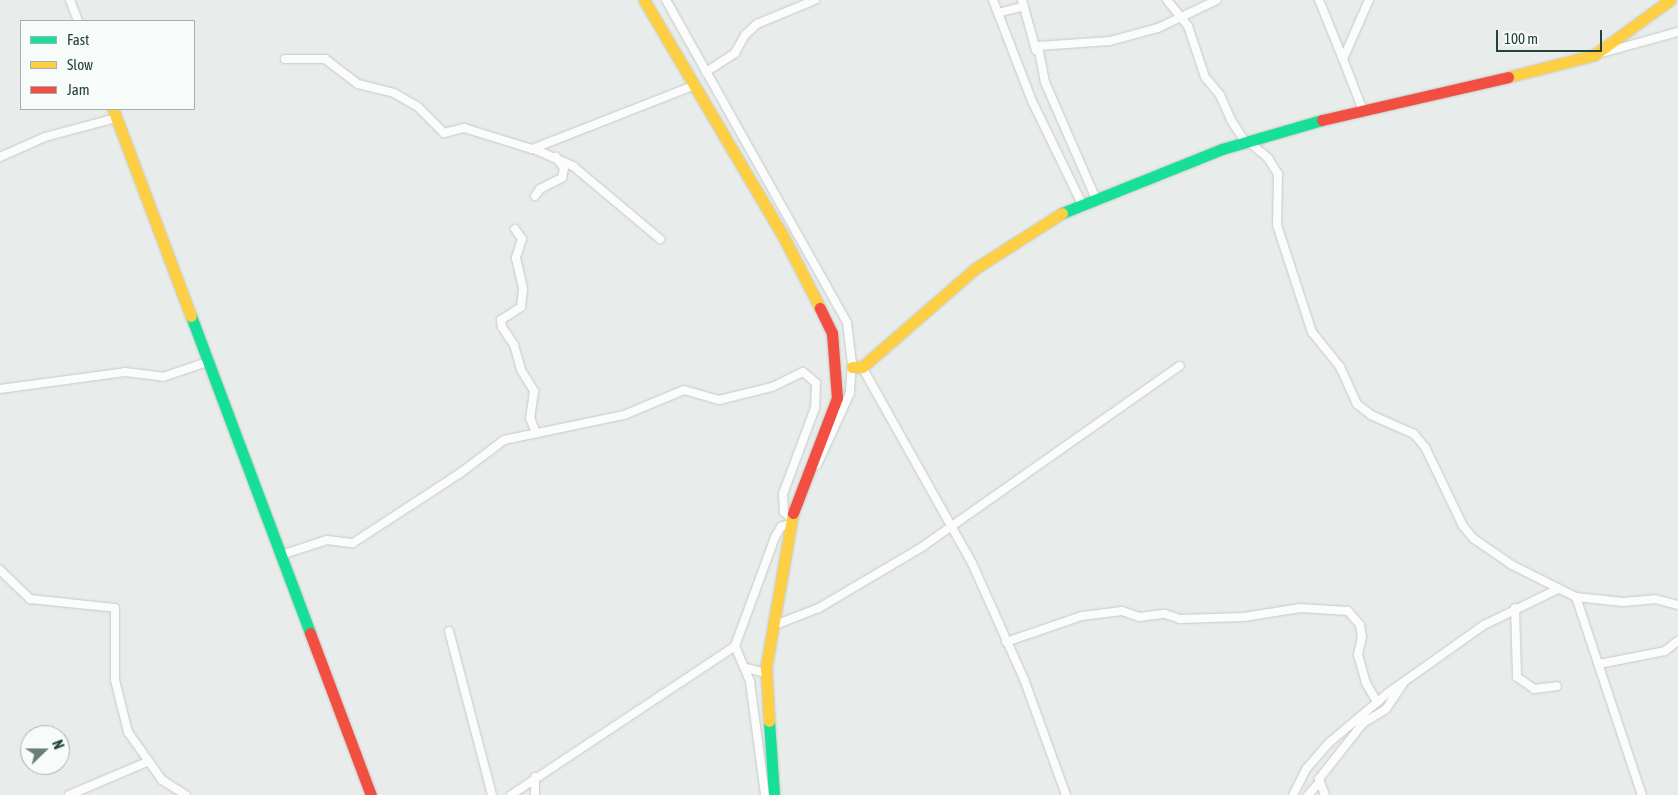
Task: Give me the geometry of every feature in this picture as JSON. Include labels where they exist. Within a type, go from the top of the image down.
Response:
[{"type":"street","points":[[70,0],[78,20]]},
{"type":"street","points":[[644,0],[782,234],[832,333],[837,398],[805,475],[790,521],[766,673],[774,795]]},
{"type":"street","points":[[666,0],[847,323],[857,367],[952,524],[1006,642],[1066,795]]},
{"type":"street","points":[[706,72],[735,52],[757,24],[815,0]]},
{"type":"street","points":[[993,0],[1032,101],[1082,204]]},
{"type":"street","points":[[1167,0],[1181,16],[1205,77],[1220,95],[1231,120],[1248,142],[1275,166],[1279,188],[1277,225],[1303,312],[1312,332],[1340,367],[1357,404],[1371,415],[1414,434],[1437,464],[1463,526],[1474,539],[1558,589],[1576,597],[1623,602],[1656,599],[1678,605]]},
{"type":"street","points":[[1036,52],[1038,46],[1045,44],[1110,41],[1181,16],[1217,0]]},
{"type":"street","points":[[1319,0],[1362,108]]},
{"type":"street","points":[[1343,59],[1369,0]]},
{"type":"street","points":[[1594,55],[1670,0]]},
{"type":"street","points":[[998,12],[1023,3],[1036,52],[1096,199]]},
{"type":"street","points":[[805,475],[813,475],[835,432],[850,393],[857,367],[976,268],[1028,232],[1082,204],[1248,142],[1362,108],[1565,66],[1594,55],[1678,32]]},
{"type":"street","points":[[285,59],[325,58],[358,84],[394,93],[418,107],[444,133],[464,128],[555,155],[606,190],[660,239]]},
{"type":"street","points":[[532,149],[693,86]]},
{"type":"street","points":[[0,157],[45,137],[115,113],[371,795]]},
{"type":"street","points":[[535,196],[540,188],[562,178],[564,168],[551,148],[554,142]]},
{"type":"street","points":[[515,229],[522,239],[516,258],[523,289],[522,307],[501,320],[502,327],[514,345],[521,370],[534,391],[530,418],[536,433]]},
{"type":"street","points":[[0,389],[125,372],[163,377],[208,362]]},
{"type":"street","points":[[774,625],[819,608],[922,547],[952,524],[1180,366]]},
{"type":"street","points":[[281,555],[327,540],[352,543],[459,474],[488,449],[504,440],[624,415],[684,390],[720,400],[772,387],[803,372],[816,383],[815,408],[783,494],[784,512],[790,521]]},
{"type":"street","points":[[511,795],[734,646],[775,537],[781,527],[790,521]]},
{"type":"street","points":[[0,570],[30,598],[116,608],[114,670],[118,699],[128,732],[162,780],[186,795]]},
{"type":"street","points":[[1294,795],[1307,768],[1330,742],[1405,680],[1514,608],[1558,589]]},
{"type":"street","points":[[1576,597],[1642,795]]},
{"type":"street","points":[[1006,642],[1082,616],[1122,611],[1139,617],[1165,614],[1180,619],[1244,616],[1300,608],[1348,611],[1360,625],[1362,637],[1358,656],[1366,683],[1377,702]]},
{"type":"street","points":[[1514,608],[1517,677],[1534,689],[1557,686]]},
{"type":"street","points":[[449,631],[492,795]]},
{"type":"street","points":[[1598,664],[1665,651],[1678,641]]},
{"type":"street","points":[[734,646],[746,668],[765,795]]},
{"type":"street","points":[[746,668],[766,673]]},
{"type":"street","points":[[1308,795],[1318,784],[1352,735],[1386,709],[1405,680]]},
{"type":"street","points":[[69,795],[148,762]]},
{"type":"street","points":[[535,795],[536,777]]},
{"type":"street","points":[[1318,784],[1324,795]]},
{"type":"traffic: fast","points":[[1062,213],[1222,149],[1322,120]]},
{"type":"traffic: fast","points":[[191,316],[310,633]]},
{"type":"traffic: fast","points":[[769,721],[774,795]]},
{"type":"traffic: slow","points":[[644,0],[782,234],[820,308]]},
{"type":"traffic: slow","points":[[1508,77],[1594,55],[1670,0]]},
{"type":"traffic: slow","points":[[113,110],[191,316]]},
{"type":"traffic: slow","points":[[852,367],[862,367],[976,268],[1062,213]]},
{"type":"traffic: slow","points":[[769,721],[766,667],[793,513]]},
{"type":"traffic: jam","points":[[1322,120],[1508,77]]},
{"type":"traffic: jam","points":[[793,513],[837,398],[832,333],[820,308]]},
{"type":"traffic: jam","points":[[310,633],[371,795]]}]
